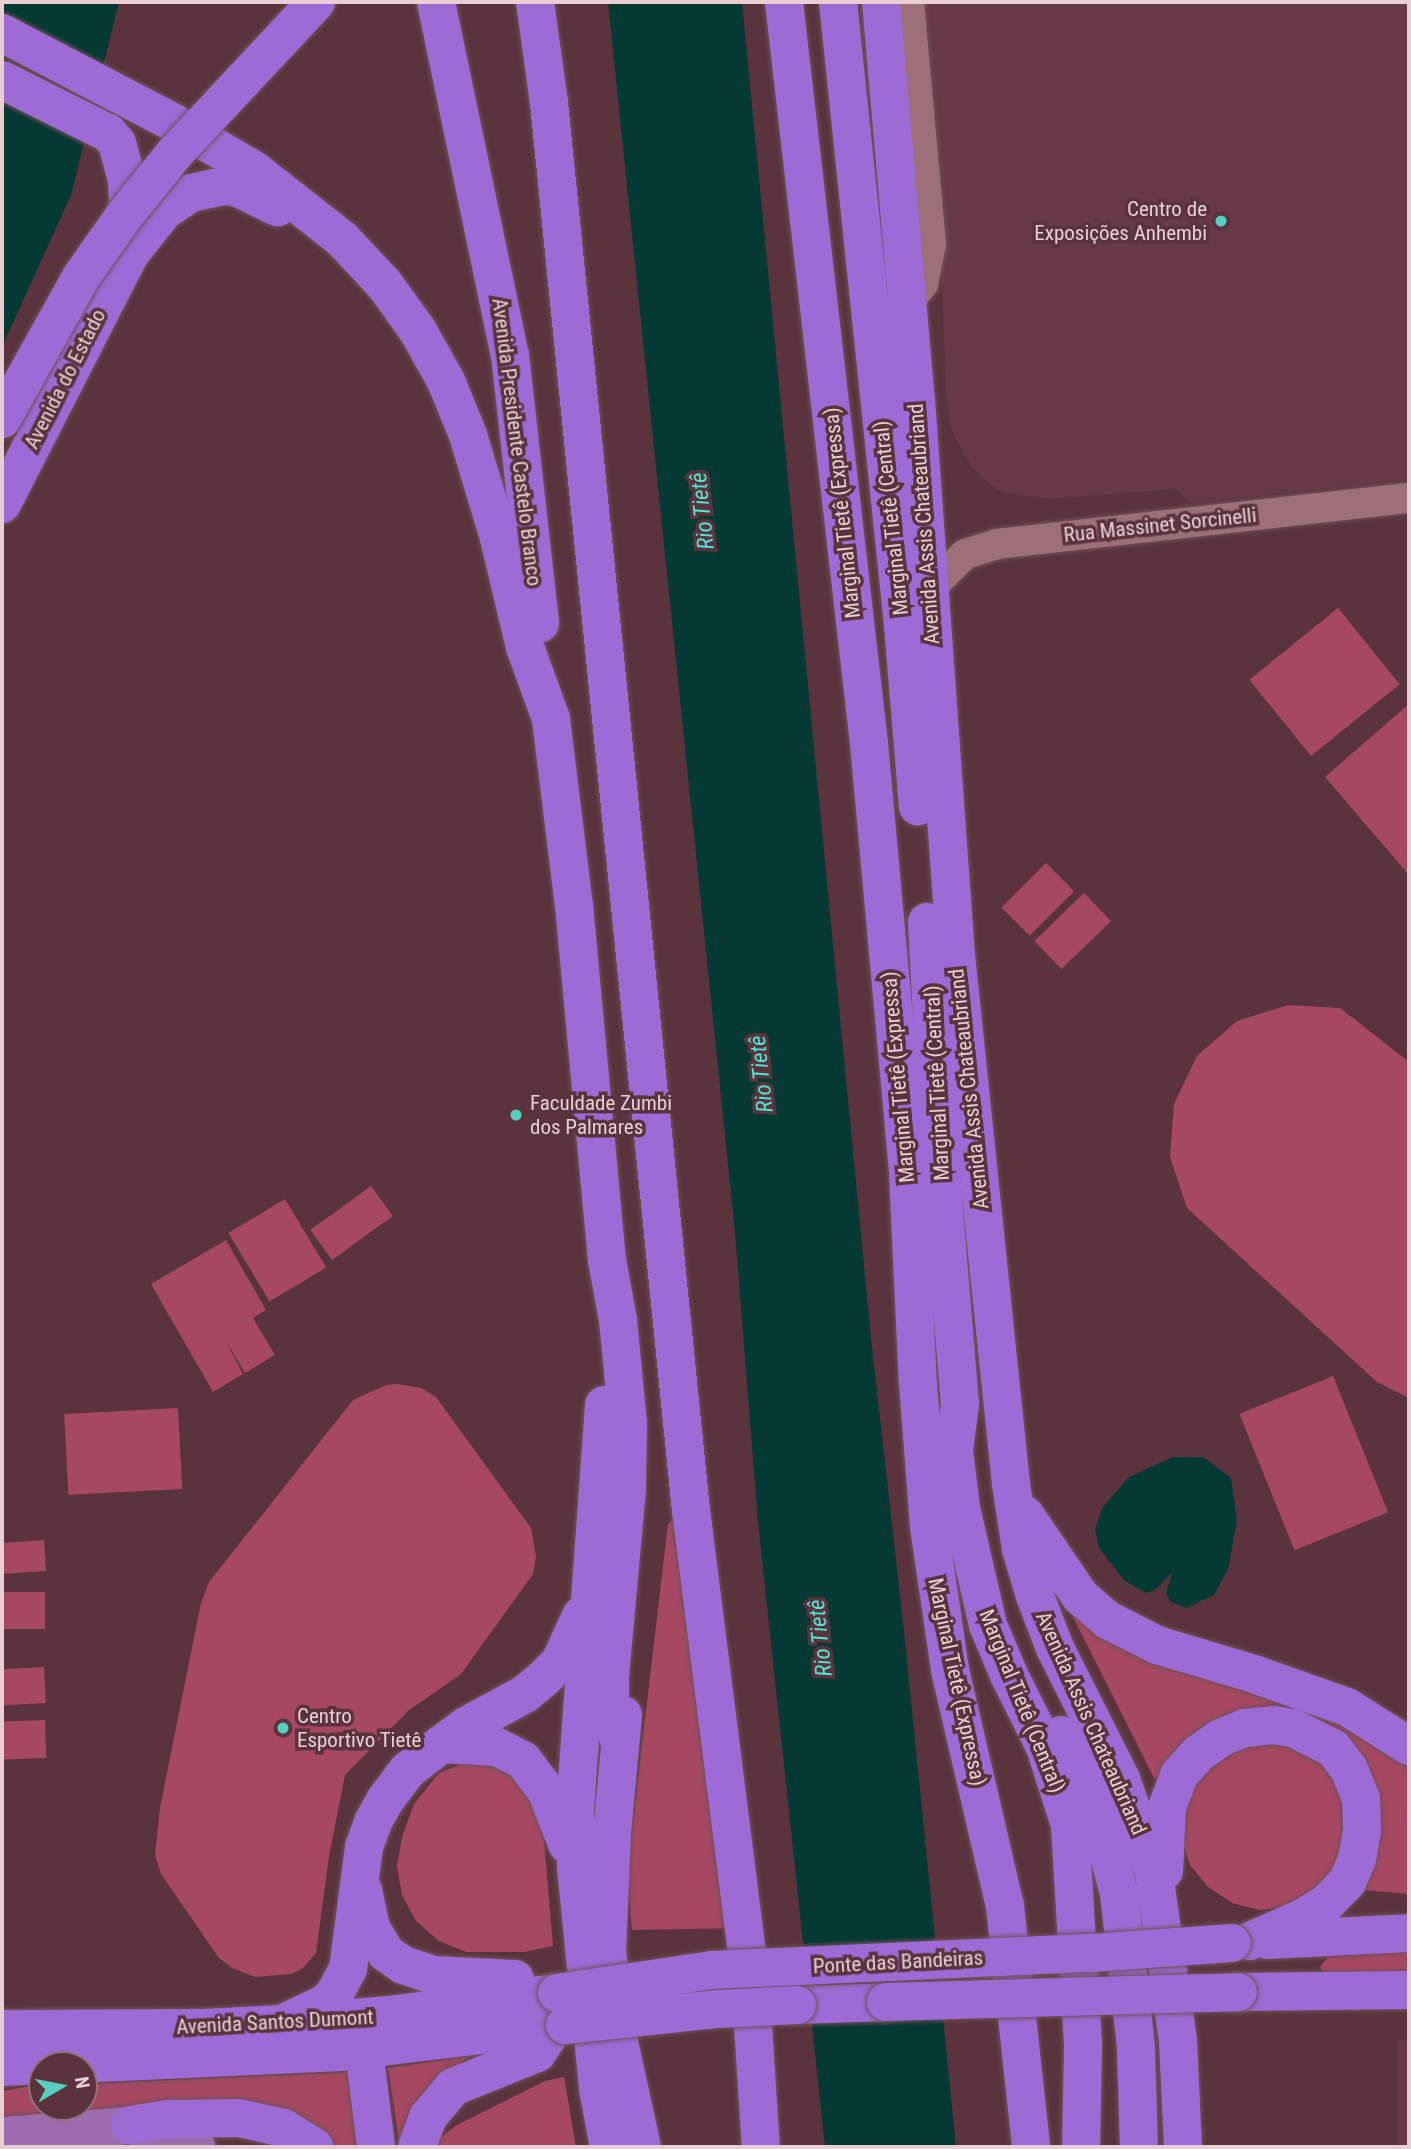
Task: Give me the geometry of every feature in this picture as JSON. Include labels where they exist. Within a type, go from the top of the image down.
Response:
[{"type":"highway","points":[[2,419],[81,277],[124,216],[174,154],[316,2]]},
{"type":"highway","name":"Avenida Presidente Castelo Branco","points":[[436,2],[510,355],[551,719]]},
{"type":"highway","points":[[535,2],[550,116],[691,1510],[750,1979],[761,2147]]},
{"type":"highway","name":"Marginal Tietê (Expressa)","points":[[784,2],[869,743],[908,1174],[918,1383],[938,1598],[950,1670],[1005,1906],[1031,2147]]},
{"type":"highway","points":[[802,158],[810,114],[812,78],[806,2]]},
{"type":"highway","name":"Marginal Tietê (Central)","points":[[838,2],[903,625],[931,973],[939,1149],[960,1404],[954,1450],[961,1508],[978,1593],[997,1650],[1045,1747],[1069,1825],[1076,1897],[1083,2046],[1081,2147]]},
{"type":"highway","name":"Avenida Assis Chateaubriand","points":[[881,2],[916,399],[956,955],[1011,1484],[1021,1549],[1035,1596],[1055,1648],[1121,1779],[1140,1825],[1161,1908],[1178,2041],[1183,2147]]},
{"type":"highway","points":[[2,33],[146,108],[254,170],[324,224],[367,265],[393,295],[418,331],[446,381],[481,476],[525,647],[551,719],[574,905],[607,1260],[618,1320],[628,1423],[623,1542],[610,1677],[610,1707],[619,1740]]},
{"type":"highway","name":"Avenida do Estado","points":[[2,80],[108,133],[117,143],[126,170],[130,254]]},
{"type":"highway","name":"Avenida do Estado","points":[[2,504],[130,254],[164,211],[191,193],[209,187],[236,187],[282,209],[324,224]]},
{"type":"highway","points":[[642,2147],[615,2028],[607,1951],[619,1740],[653,1497],[655,1420],[647,1239],[655,1166]]},
{"type":"highway","points":[[607,1260],[605,1389],[577,1747],[576,1867],[598,2089],[609,2147]]},
{"type":"highway","points":[[918,1383],[934,1408],[949,1544],[960,1603],[976,1653],[1049,1788],[1062,1797]]},
{"type":"highway","points":[[960,1404],[980,1538],[1013,1646],[1080,1768],[1106,1839],[1119,1893],[1136,2048],[1139,2147]]},
{"type":"highway","points":[[1011,1484],[1027,1518],[1061,1572],[1080,1596],[1108,1620],[1157,1645],[1336,1703],[1409,1746]]},
{"type":"highway","points":[[282,2024],[324,2004],[334,1995],[348,1969],[360,1871],[373,1822],[386,1799],[408,1770],[466,1726],[525,1695],[551,1670],[571,1640],[591,1592]]},
{"type":"highway","points":[[1161,1908],[1167,1807],[1179,1775],[1198,1754],[1220,1738],[1245,1728],[1273,1725],[1293,1728],[1333,1748],[1349,1769],[1361,1798],[1360,1845],[1347,1882],[1327,1903],[1302,1919],[1241,1942]]},
{"type":"highway","points":[[442,1744],[497,1747],[523,1760],[546,1790],[576,1867]]},
{"type":"highway","points":[[360,1871],[371,1928],[386,1953],[403,1965],[433,1975],[534,1981],[556,2009],[537,2053],[453,2087],[428,2117],[417,2147]]},
{"type":"highway","points":[[1241,1942],[1409,1933]]},
{"type":"highway","name":"Ponte das Bandeiras","points":[[556,2009],[712,1970],[1092,1953],[1241,1942]]},
{"type":"highway","name":"Ponte das Bandeiras","points":[[556,2009],[751,2007],[1238,1992],[1409,1990]]},
{"type":"highway","name":"Avenida Santos Dumont","points":[[2,2029],[203,2028],[389,2015],[556,2009]]},
{"type":"highway","name":"Avenida Santos Dumont","points":[[98,2063],[288,2056],[364,2050],[556,2009]]},
{"type":"highway","points":[[364,2050],[376,2147]]},
{"type":"highway","points":[[2,2067],[28,2066]]},
{"type":"highway","points":[[130,2125],[168,2119],[239,2118],[284,2128],[314,2147]]},
{"type":"main road","points":[[2,2135],[130,2125],[196,2147]]},
{"type":"street","points":[[906,305],[923,284],[931,244],[909,2]]},
{"type":"street","name":"Rua Massinet Sorcinelli","points":[[928,591],[965,554],[996,544],[1409,498]]},
{"type":"shaded area","name":"Centro de Exposições Anhembi","points":[[922,2],[1409,2],[1409,479],[1192,503],[1175,489],[1049,499],[1002,492],[984,480],[969,463],[951,429],[946,388],[937,168]]},
{"type":"shaded area","points":[[1338,608],[1400,684],[1311,756],[1249,680]]},
{"type":"shaded area","points":[[1409,704],[1409,875],[1325,777]]},
{"type":"shaded area","points":[[1046,863],[1074,891],[1030,936],[1001,908]]},
{"type":"shaded area","points":[[1084,893],[1111,921],[1061,969],[1034,941]]},
{"type":"shaded area","points":[[1288,1005],[1340,1008],[1409,1062],[1409,1398],[1377,1382],[1187,1208],[1170,1157],[1174,1104],[1197,1056],[1237,1021]]},
{"type":"shaded area","points":[[371,1186],[393,1216],[332,1260],[310,1230]]},
{"type":"shaded area","points":[[285,1199],[326,1268],[270,1302],[228,1233]]},
{"type":"shaded area","points":[[226,1240],[266,1310],[253,1318],[275,1355],[245,1373],[224,1338],[243,1374],[213,1392],[151,1284]]},
{"type":"shaded area","points":[[1333,1376],[1388,1512],[1294,1550],[1239,1414]]},
{"type":"shaded area","points":[[386,1385],[421,1388],[436,1397],[531,1528],[536,1557],[533,1574],[461,1674],[409,1710],[345,1775],[329,1856],[316,1953],[302,1969],[291,1974],[255,1977],[232,1968],[219,1958],[161,1874],[155,1855],[160,1808],[201,1603],[209,1582],[353,1400]]},
{"type":"shaded area","points":[[178,1408],[182,1489],[68,1495],[64,1414]]},
{"type":"shaded area","points":[[675,1518],[741,1928],[632,1930],[627,1872],[668,1524]]},
{"type":"shaded area","points":[[44,1540],[46,1571],[4,1574],[2,1543]]},
{"type":"shaded area","points":[[2,1592],[45,1592],[45,1629],[2,1629]]},
{"type":"shaded area","points":[[1064,1599],[1273,1688],[1409,1757],[1409,1894],[1363,1890],[1369,1863],[1319,1726],[1168,1765],[1155,1780]]},
{"type":"shaded area","points":[[44,1667],[46,1703],[4,1705],[2,1669]]},
{"type":"shaded area","points":[[45,1720],[46,1758],[3,1759],[2,1722]]},
{"type":"shaded area","points":[[1287,1739],[1334,1770],[1352,1823],[1334,1876],[1287,1907],[1259,1910],[1232,1903],[1208,1887],[1190,1865],[1181,1838],[1190,1782],[1231,1744]]},
{"type":"shaded area","points":[[500,1760],[541,1806],[553,1946],[524,1952],[466,1952],[439,1941],[416,1921],[402,1895],[397,1866],[402,1837],[414,1804],[439,1773],[470,1761]]},
{"type":"shaded area","points":[[1409,1952],[1409,1979],[1327,1978],[1320,1967],[1328,1957]]},
{"type":"shaded area","points":[[1398,2040],[1409,2040],[1409,2147],[1398,2147]]},
{"type":"shaded area","points":[[471,2056],[438,2077],[400,2147],[388,2068]]},
{"type":"shaded area","points":[[350,2072],[361,2147],[332,2147],[300,2122],[98,2119],[98,2083]]},
{"type":"shaded area","points":[[564,2077],[576,2147],[437,2147],[440,2138],[455,2126],[545,2081]]},
{"type":"shaded area","points":[[28,2087],[28,2117],[2,2117],[2,2091]]},
{"type":"water","points":[[2,2],[119,2],[71,195],[2,347]]},
{"type":"water","name":"Rio Tietê","points":[[608,2],[742,2],[871,1338],[904,1631],[956,2147],[825,2147],[758,1522],[735,1232]]},
{"type":"water","points":[[1173,1457],[1203,1457],[1231,1478],[1237,1520],[1228,1569],[1214,1595],[1186,1608],[1171,1602],[1166,1593],[1172,1573],[1155,1590],[1146,1593],[1125,1581],[1099,1548],[1095,1529],[1103,1507],[1129,1477]]},
{"type":"place","name":"Centro de Exposições Anhembi","points":[[1221,221]]},
{"type":"place","name":"Faculdade Zumbi dos Palmares","points":[[516,1115]]},
{"type":"place","name":"Centro Esportivo Tietê","points":[[283,1728]]}]
